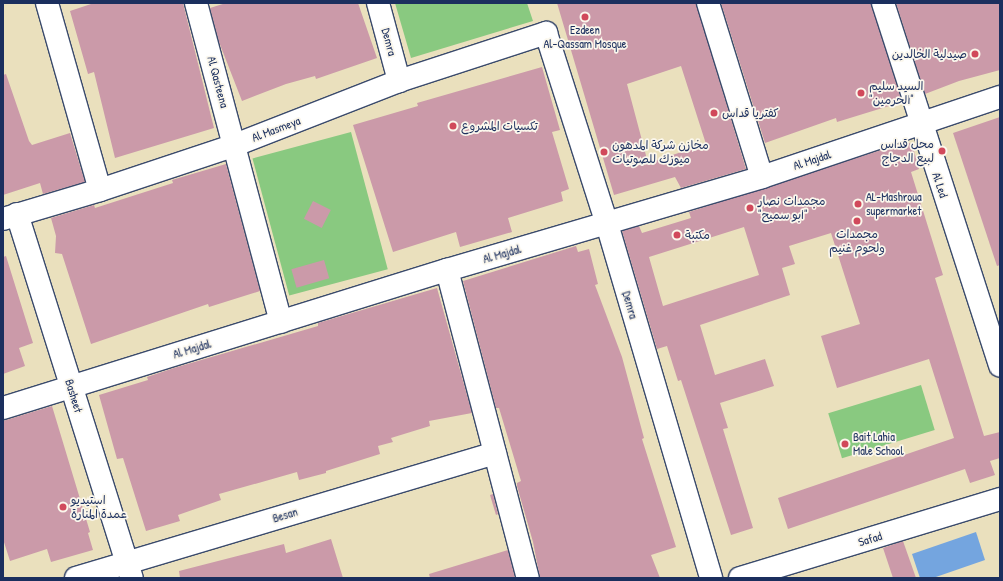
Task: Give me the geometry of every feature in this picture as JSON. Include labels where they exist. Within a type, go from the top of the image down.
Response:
[{"type":"street","points":[[47,3],[100,190]]},
{"type":"street","name":"Al Qasteena","points":[[196,3],[281,322]]},
{"type":"street","name":"Demra","points":[[378,3],[399,81]]},
{"type":"street","points":[[708,3],[762,177]]},
{"type":"street","name":"Al Led","points":[[883,3],[1000,366]]},
{"type":"street","name":"Al Masmeya","points":[[10,216],[237,153],[399,81],[546,33]]},
{"type":"street","name":"Demra","points":[[546,33],[606,224],[711,578]]},
{"type":"street","name":"Al Majdal","points":[[3,408],[447,270],[762,177],[1000,97]]},
{"type":"street","name":"Basheet","points":[[10,216],[72,386],[129,570]]},
{"type":"street","points":[[447,270],[528,578]]},
{"type":"street","name":"Besan","points":[[76,578],[129,570],[495,453]]},
{"type":"street","name":"Safad","points":[[740,578],[1000,499]]},
{"type":"green space","points":[[395,3],[527,3],[533,21],[411,58]]},
{"type":"green space","points":[[351,132],[388,269],[289,296],[252,158]]},
{"type":"green space","points":[[921,385],[935,430],[842,458],[828,413]]},
{"type":"water","points":[[976,532],[985,560],[933,578],[920,578],[912,554]]},
{"type":"building","points":[[94,3],[183,3],[214,128],[115,158],[94,72],[88,74],[70,11]]},
{"type":"building","points":[[226,3],[358,3],[377,58],[316,79],[315,76],[286,84],[242,101],[219,42],[210,8]]},
{"type":"building","points":[[557,3],[696,3],[746,169],[681,188],[675,177],[614,195]],"holes":[[[681,66],[706,144],[648,163],[627,84]]]},
{"type":"building","points":[[721,3],[871,3],[902,102],[837,122],[836,118],[765,143]]},
{"type":"building","points":[[896,3],[1000,3],[1000,70],[959,81],[925,94]]},
{"type":"building","points":[[542,67],[560,130],[552,132],[569,189],[561,192],[563,201],[508,218],[512,232],[460,247],[456,232],[393,252],[353,125],[418,106],[417,103]]},
{"type":"building","points":[[6,74],[29,141],[32,145],[70,133],[85,182],[43,194],[40,183],[3,195],[3,75]]},
{"type":"building","points":[[1000,117],[1000,265],[997,266],[953,133]]},
{"type":"building","points":[[906,142],[912,144],[919,169],[911,172],[943,275],[935,278],[984,436],[1000,432],[1000,458],[990,461],[995,475],[970,483],[965,469],[788,529],[778,498],[954,438],[929,359],[837,388],[821,336],[860,324],[831,233],[789,246],[795,264],[782,268],[790,295],[700,325],[715,375],[765,359],[774,386],[720,403],[728,428],[723,429],[753,528],[731,535],[681,380],[678,381],[667,346],[657,349],[622,231],[639,226],[642,233],[691,218],[689,212]],"holes":[[[744,227],[759,275],[663,306],[649,257]]]},
{"type":"building","points":[[226,164],[260,291],[209,307],[208,304],[91,344],[62,254],[55,253],[56,236],[51,218],[94,205],[95,208],[173,183],[172,180]]},
{"type":"building","points":[[313,201],[331,210],[322,228],[304,219]]},
{"type":"building","points":[[576,246],[578,252],[589,249],[598,284],[595,285],[622,357],[644,438],[642,439],[676,547],[651,555],[660,578],[540,578],[533,542],[517,486],[517,483],[521,481],[499,408],[496,408],[463,281]]},
{"type":"building","points":[[6,256],[33,343],[19,348],[25,366],[3,374],[3,257]]},
{"type":"building","points":[[324,260],[329,278],[297,288],[291,269]]},
{"type":"building","points":[[437,288],[472,413],[429,421],[430,426],[391,438],[393,442],[378,446],[380,454],[326,471],[326,473],[299,480],[297,472],[219,494],[221,500],[178,515],[180,521],[146,531],[123,458],[117,459],[99,395],[148,380],[147,377],[174,368],[318,326],[318,323]]},
{"type":"building","points":[[52,406],[90,532],[88,533],[93,550],[51,562],[47,549],[10,561],[3,539],[3,421]]},
{"type":"building","points":[[493,494],[498,514],[496,515],[490,495]]},
{"type":"building","points":[[331,539],[343,578],[180,578],[179,571],[284,544],[286,553]]},
{"type":"building","points":[[903,541],[916,578],[893,578],[883,548]]},
{"type":"building","points":[[508,550],[515,578],[430,578],[429,574]]},
{"type":"place","name":"Ezdeen Al-Qassam Mosque","points":[[585,17]]},
{"type":"place","name":"صيدلية الخالدين","points":[[975,54]]},
{"type":"place","name":"السيد سليم \"الحرمين\"","points":[[861,93]]},
{"type":"place","name":"كفتريا قداس","points":[[714,113]]},
{"type":"place","name":"تكسيات المشروع","points":[[453,126]]},
{"type":"place","name":"محل قداس لبيع الدجاج","points":[[942,151]]},
{"type":"place","name":"مخازن شركة المدهون ميوزك للصوتيات","points":[[604,152]]},
{"type":"place","name":"AL-Mashroua supermarket","points":[[858,204]]},
{"type":"place","name":"مجمدات نصار \"ابو سميح\"","points":[[750,208]]},
{"type":"place","name":"مجمدات ولحوم غنيم","points":[[857,221]]},
{"type":"place","name":"مكتبة","points":[[677,235]]},
{"type":"place","name":"Bait Lahia Male School","points":[[845,444]]},
{"type":"place","name":"استيديو عمدة المنارة","points":[[63,507]]}]
